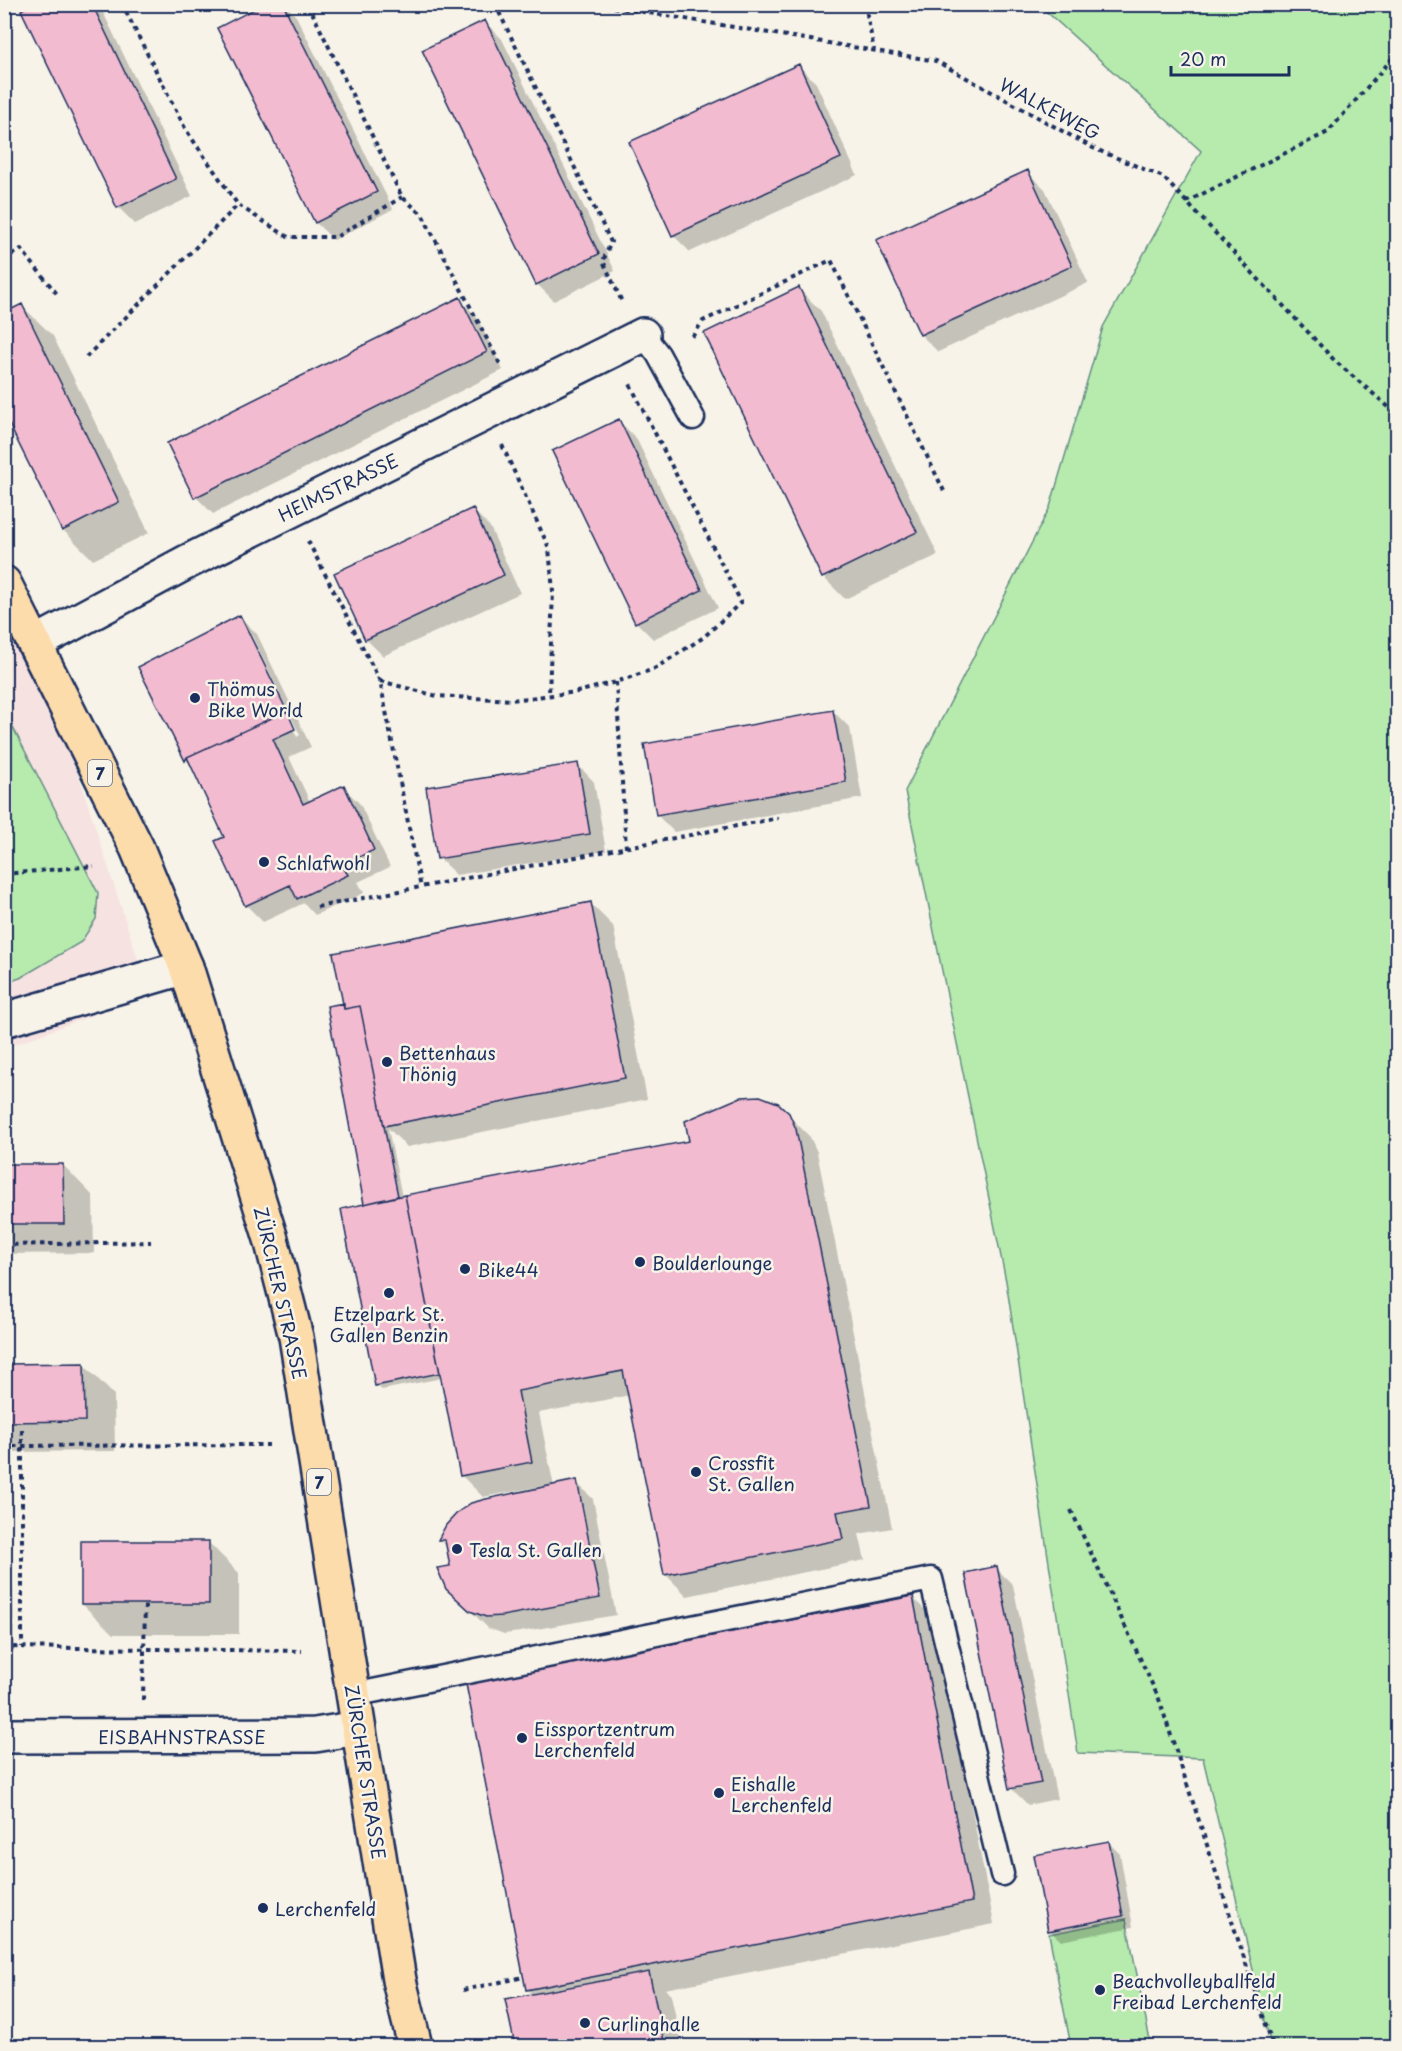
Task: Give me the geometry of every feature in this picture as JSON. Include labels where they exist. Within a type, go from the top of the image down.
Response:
[{"type":"main road","name":"ZÜRCHER STRASSE","points":[[4,583],[137,848],[186,967],[271,1239],[296,1337],[399,1980],[416,2046]]},
{"type":"street","name":"HEIMSTRASSE","points":[[36,643],[187,562],[643,335]]},
{"type":"street","points":[[4,1020],[186,967]]},
{"type":"street","name":"EISBAHNSTRASSE","points":[[4,1736],[315,1736],[358,1728]]},
{"type":"lane","points":[[643,335],[658,354],[693,418]]},
{"type":"lane","points":[[353,1695],[931,1579],[1002,1874]]},
{"type":"path","points":[[122,4],[186,130],[238,205],[288,237],[336,237],[402,197]]},
{"type":"path","points":[[308,4],[402,197],[422,214],[501,366]]},
{"type":"path","points":[[495,4],[611,242],[603,261],[628,316],[643,335]]},
{"type":"path","name":"WALKEWEG","points":[[596,4],[936,62],[1093,148],[1163,177],[1335,361],[1398,415]]},
{"type":"path","points":[[865,4],[874,50]]},
{"type":"path","points":[[1186,202],[1328,132],[1398,52]]},
{"type":"path","points":[[86,357],[238,205]]},
{"type":"path","points":[[4,259],[21,249],[57,294]]},
{"type":"path","points":[[692,337],[703,321],[831,261],[944,492]]},
{"type":"path","points":[[380,681],[437,696],[512,700],[577,692],[654,669],[704,637],[741,602],[629,381]]},
{"type":"path","points":[[502,444],[549,548],[553,591],[549,695]]},
{"type":"path","points":[[303,531],[380,681],[421,888]]},
{"type":"path","points":[[616,682],[626,848]]},
{"type":"path","points":[[317,908],[778,818]]},
{"type":"path","points":[[4,874],[94,866]]},
{"type":"path","points":[[4,1245],[151,1242]]},
{"type":"path","points":[[22,1430],[22,1647]]},
{"type":"path","points":[[4,1446],[269,1445]]},
{"type":"path","points":[[1071,1510],[1159,1699],[1273,2046]]},
{"type":"path","points":[[143,1736],[145,1605]]},
{"type":"path","points":[[4,1647],[302,1651]]},
{"type":"path","points":[[463,1990],[524,1977]]},
{"type":"shaded area","points":[[4,586],[36,643],[149,994],[5,1048]]},
{"type":"green space","points":[[1039,5],[1397,5],[1397,2046],[1271,2046],[1203,1758],[1078,1753],[1006,1281],[905,791],[1050,507],[1103,327],[1201,151]]},
{"type":"green space","points":[[5,712],[98,893],[96,919],[81,942],[20,978],[5,983]]},
{"type":"green space","name":"Beachvolleyballfeld Freibad Lerchenfeld","points":[[1126,1919],[1151,2046],[1071,2046],[1049,1934]]},
{"type":"building","points":[[31,4],[92,4],[176,179],[117,208],[21,10]]},
{"type":"building","points":[[264,4],[283,4],[377,192],[315,223],[217,28]]},
{"type":"building","points":[[485,20],[599,254],[536,285],[422,50]]},
{"type":"building","points":[[799,64],[841,158],[672,236],[629,142]]},
{"type":"building","points":[[1028,170],[1072,266],[920,335],[876,240]]},
{"type":"building","points":[[799,287],[917,532],[822,578],[704,333]]},
{"type":"building","points":[[460,297],[487,352],[194,498],[167,443]]},
{"type":"building","points":[[22,304],[119,502],[62,531],[4,414],[4,313]]},
{"type":"building","points":[[619,419],[702,590],[635,623],[552,451]]},
{"type":"building","points":[[473,508],[504,575],[365,640],[334,573]]},
{"type":"building","points":[[240,615],[287,711],[187,757],[185,761],[138,667]]},
{"type":"building","points":[[833,710],[846,782],[656,815],[644,744]]},
{"type":"building","points":[[287,711],[295,729],[273,739],[303,804],[344,785],[374,850],[342,865],[348,875],[297,899],[290,885],[245,906],[215,841],[224,837],[187,757]]},
{"type":"building","points":[[578,763],[590,834],[437,859],[426,787]]},
{"type":"building","points":[[591,902],[625,1078],[384,1126],[360,1006],[344,1009],[333,953]]},
{"type":"building","points":[[344,1003],[344,1009],[360,1006],[398,1196],[364,1204],[327,1006]]},
{"type":"building","points":[[760,1096],[778,1103],[789,1113],[796,1129],[871,1506],[837,1512],[843,1539],[664,1575],[623,1371],[518,1391],[532,1462],[460,1476],[405,1195],[689,1141],[685,1121],[741,1097]]},
{"type":"building","points":[[4,1164],[63,1164],[64,1224],[4,1224]]},
{"type":"building","points":[[405,1195],[440,1373],[375,1386],[341,1209]]},
{"type":"building","points":[[84,1363],[85,1421],[4,1422],[4,1364]]},
{"type":"building","points":[[577,1480],[600,1598],[486,1617],[470,1611],[446,1589],[437,1568],[450,1566],[445,1540],[438,1540],[446,1525],[458,1512],[471,1503]]},
{"type":"building","points":[[81,1541],[209,1541],[209,1604],[81,1604]]},
{"type":"building","points":[[997,1566],[1041,1783],[1009,1789],[965,1573]]},
{"type":"building","name":"Eishalle Lerchenfeld","points":[[913,1596],[972,1902],[526,1990],[466,1684]]},
{"type":"building","points":[[1109,1841],[1123,1916],[1048,1931],[1034,1855]]},
{"type":"building","name":"Curlinghalle","points":[[649,1972],[665,2046],[515,2046],[505,1999]]},
{"type":"place","name":"Thömus Bike World","points":[[195,698]]},
{"type":"place","name":"Schlafwohl","points":[[264,862]]},
{"type":"place","name":"Bettenhaus Thönig","points":[[387,1062]]},
{"type":"place","name":"Boulderlounge","points":[[640,1262]]},
{"type":"place","name":"Bike44","points":[[465,1269]]},
{"type":"place","name":"Etzelpark St. Gallen Benzin","points":[[389,1293]]},
{"type":"place","name":"Crossfit St. Gallen","points":[[696,1472]]},
{"type":"place","name":"Tesla St. Gallen","points":[[457,1549]]},
{"type":"place","name":"Eissportzentrum Lerchenfeld","points":[[522,1738]]},
{"type":"place","name":"Eishalle Lerchenfeld","points":[[719,1793]]},
{"type":"place","name":"Lerchenfeld","points":[[263,1908]]},
{"type":"place","name":"Beachvolleyballfeld Freibad Lerchenfeld","points":[[1100,1990]]},
{"type":"place","name":"Curlinghalle","points":[[585,2023]]}]
